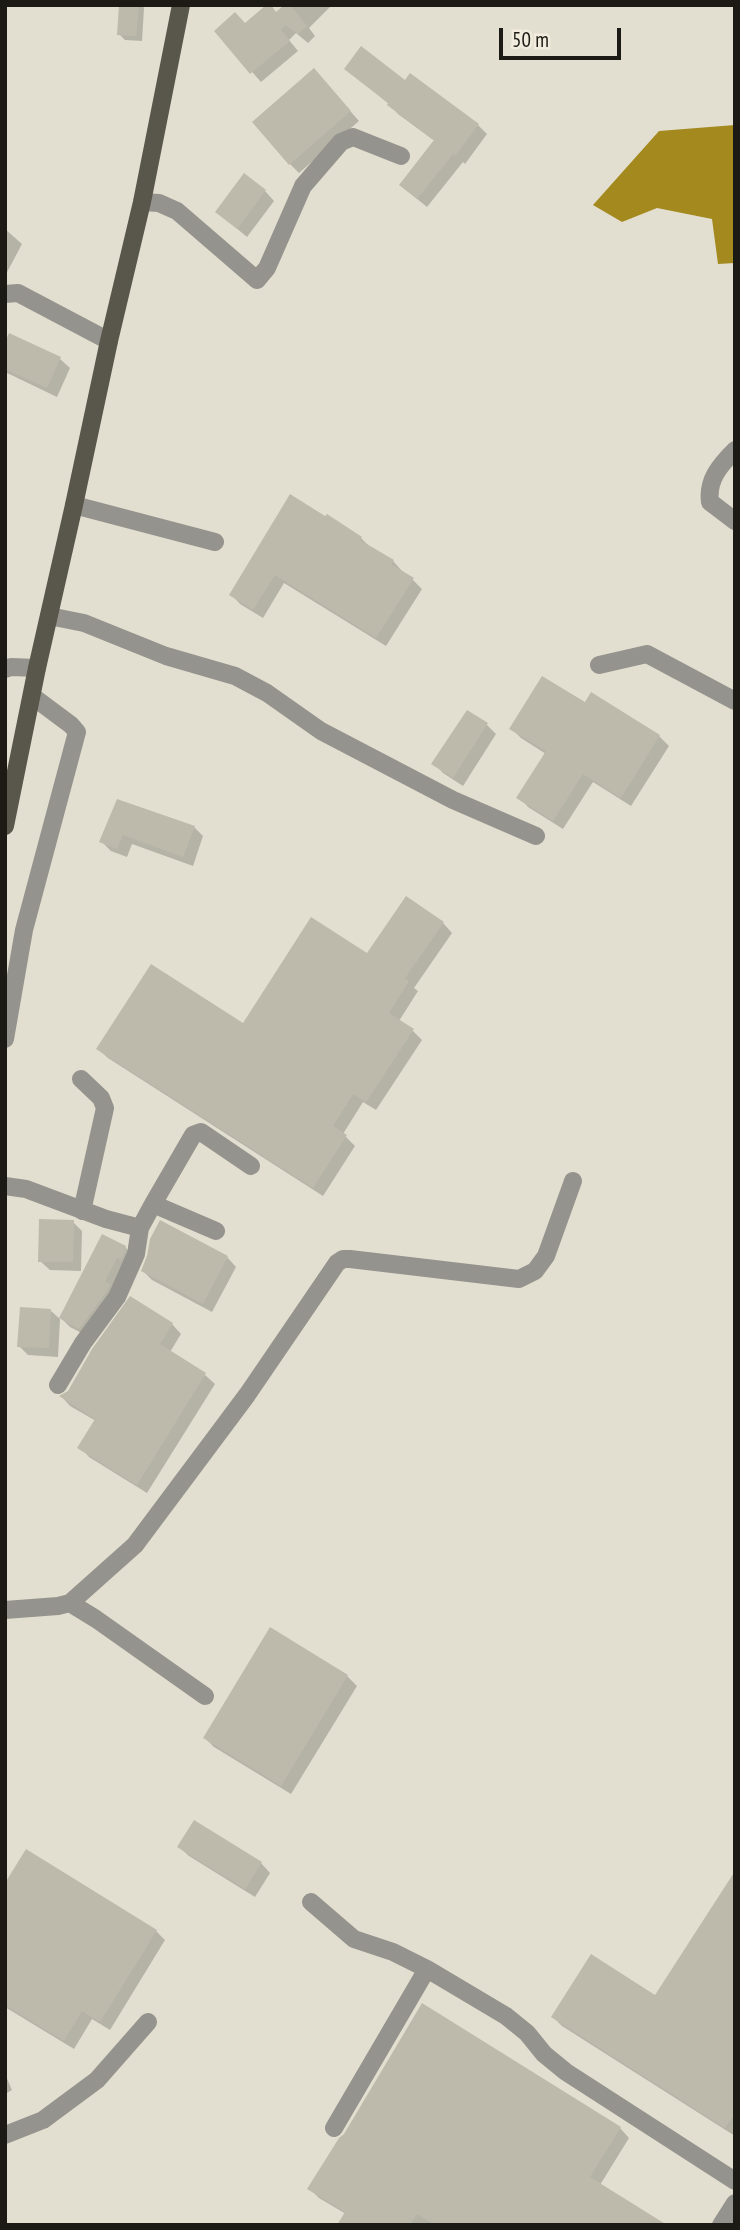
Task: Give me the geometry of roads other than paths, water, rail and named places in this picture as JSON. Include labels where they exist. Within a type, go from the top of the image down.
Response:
[{"type":"main road","points":[[5,826],[108,341],[142,202],[181,5]]},
{"type":"street","points":[[142,202],[159,203],[177,211],[257,281],[267,268],[303,186],[341,142],[354,137],[401,156]]},
{"type":"street","points":[[5,294],[18,293],[108,341]]},
{"type":"street","points":[[735,450],[708,487],[710,502],[735,521]]},
{"type":"street","points":[[74,505],[215,542]]},
{"type":"street","points":[[49,616],[84,623],[166,656],[235,676],[267,693],[321,731],[453,800],[536,836]]},
{"type":"street","points":[[599,665],[647,654],[735,701]]},
{"type":"street","points":[[5,669],[37,668]]},
{"type":"street","points":[[5,1039],[24,930],[77,732],[32,696]]},
{"type":"street","points":[[81,1079],[101,1098],[105,1108],[82,1211]]},
{"type":"street","points":[[58,1385],[83,1343],[117,1297],[136,1254],[140,1228],[192,1135],[201,1132],[251,1166]]},
{"type":"street","points":[[5,1610],[70,1603],[135,1545],[247,1395],[337,1263],[350,1259],[519,1279],[535,1271],[546,1256],[573,1181]]},
{"type":"street","points":[[5,1186],[26,1189],[82,1211],[140,1228]]},
{"type":"street","points":[[153,1204],[216,1231]]},
{"type":"street","points":[[70,1603],[205,1696]]},
{"type":"street","points":[[311,1902],[354,1939],[393,1952],[428,1969],[506,2016],[566,2072],[735,2181]]},
{"type":"street","points":[[334,2128],[428,1969]]},
{"type":"street","points":[[5,2135],[43,2120],[97,2080],[148,2022]]},
{"type":"street","points":[[721,2225],[735,2203]]}]
